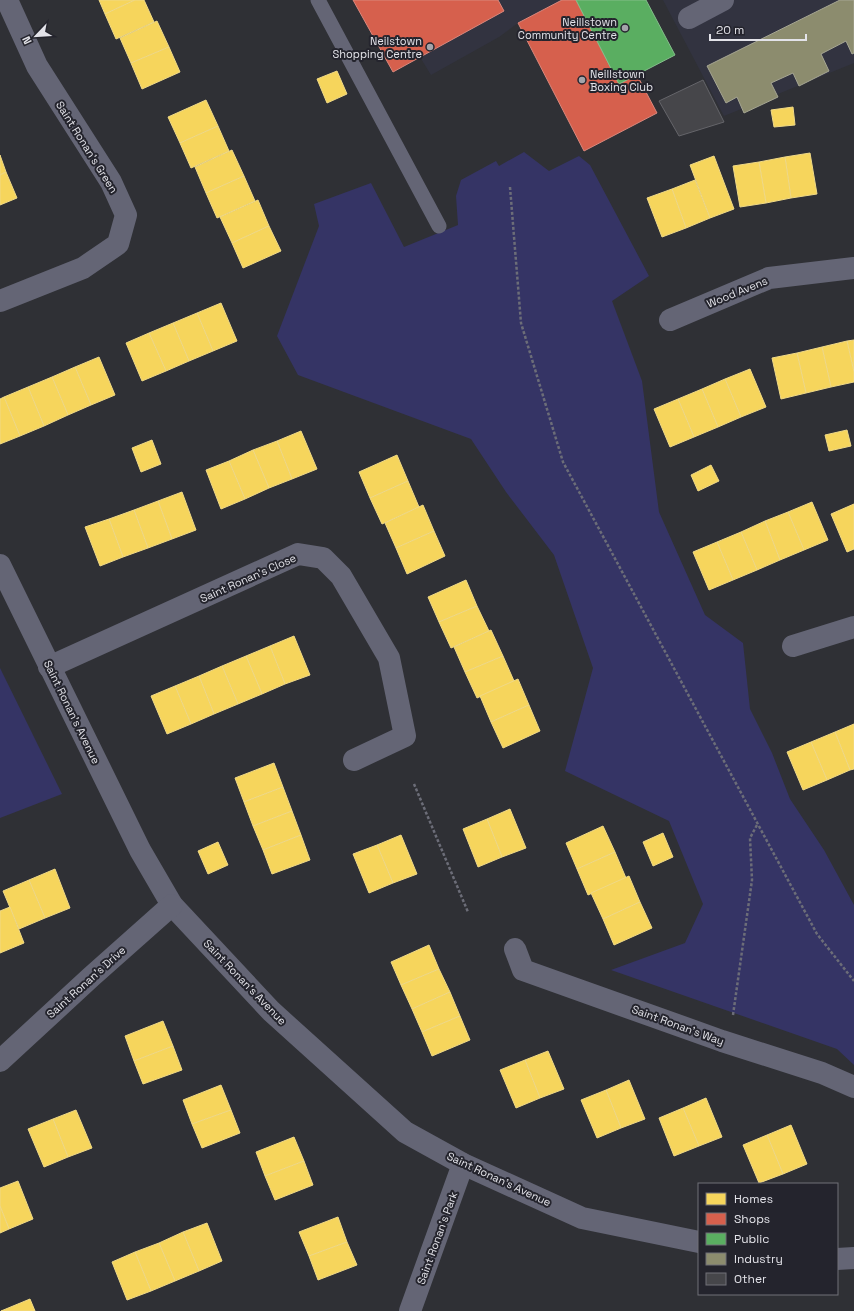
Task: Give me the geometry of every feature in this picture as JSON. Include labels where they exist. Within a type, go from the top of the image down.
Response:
[{"type":"street","name":"Saint Ronan's Green","points":[[0,301],[83,268],[118,244],[126,216],[110,182],[37,66],[7,0]]},
{"type":"street","points":[[689,18],[723,0]]},
{"type":"street","name":"Wood Avens","points":[[670,320],[769,278],[854,268]]},
{"type":"street","name":"Saint Ronan's Close","points":[[49,667],[298,554],[323,558],[341,576],[389,658],[405,736],[354,760]]},
{"type":"street","name":"Saint Ronan's Avenue","points":[[0,565],[140,850],[172,905],[271,1011],[406,1132],[463,1164],[582,1218],[698,1242]]},
{"type":"street","points":[[793,646],[854,627]]},
{"type":"street","name":"Saint Ronan's Drive","points":[[0,1061],[91,976],[172,905]]},
{"type":"street","name":"Saint Ronan's Way","points":[[515,949],[523,970],[722,1041],[822,1072],[854,1087]]},
{"type":"street","name":"Saint Ronan's Park","points":[[410,1311],[463,1164]]},
{"type":"street","points":[[838,1259],[854,1258]]},
{"type":"lane","points":[[318,0],[439,226]]},
{"type":"path","points":[[510,187],[521,323],[563,462],[817,934],[854,981]]},
{"type":"path","points":[[414,784],[468,912]]},
{"type":"path","points":[[733,1015],[752,880],[750,838],[757,825]]},
{"type":"shaded area","name":"Neilstown Shopping Centre","points":[[353,0],[562,0],[518,23],[499,37],[431,75],[420,57],[393,72]]},
{"type":"shaded area","points":[[663,0],[854,0],[854,63],[724,116]]},
{"type":"shaded area","points":[[524,152],[549,171],[579,156],[590,165],[649,276],[612,301],[642,381],[659,512],[705,615],[743,643],[750,709],[772,753],[790,799],[824,850],[854,905],[854,1065],[837,1049],[611,970],[685,943],[703,904],[669,821],[565,771],[593,668],[554,555],[506,492],[471,439],[298,375],[277,336],[319,226],[314,204],[371,183],[404,247],[458,225],[456,196],[461,180],[496,161],[499,166]]},
{"type":"shaded area","points":[[0,668],[62,794],[0,818]]},
{"type":"building: Homes","points":[[99,0],[135,0],[105,14]]},
{"type":"building: Homes","points":[[135,0],[144,0],[154,22],[116,39],[105,14]]},
{"type":"building: Homes","points":[[157,21],[169,47],[131,63],[120,38]]},
{"type":"building: Homes","points":[[169,47],[180,72],[142,89],[131,63]]},
{"type":"building: Homes","points":[[337,71],[347,94],[327,103],[317,79]]},
{"type":"building: Homes","points":[[206,100],[218,126],[180,143],[168,117]]},
{"type":"building: Homes","points":[[793,107],[795,125],[774,127],[771,110]]},
{"type":"building: Homes","points":[[218,126],[229,151],[191,168],[180,143]]},
{"type":"building: Homes","points":[[232,150],[244,176],[206,193],[195,167]]},
{"type":"building: Homes","points":[[810,153],[817,194],[791,198],[785,157]]},
{"type":"building: Homes","points":[[0,155],[6,172],[0,175]]},
{"type":"building: Homes","points":[[714,156],[734,209],[710,218],[690,165]]},
{"type":"building: Homes","points":[[785,157],[791,198],[766,203],[759,162]]},
{"type":"building: Homes","points":[[759,162],[766,203],[740,207],[733,166]]},
{"type":"building: Homes","points":[[6,172],[17,198],[0,205],[0,175]]},
{"type":"building: Homes","points":[[244,176],[255,201],[217,218],[206,193]]},
{"type":"building: Homes","points":[[695,180],[710,218],[686,228],[672,189]]},
{"type":"building: Homes","points":[[672,189],[686,228],[662,237],[647,198]]},
{"type":"building: Homes","points":[[258,200],[269,226],[232,243],[220,217]]},
{"type":"building: Homes","points":[[269,226],[281,251],[243,268],[232,243]]},
{"type":"building: Homes","points":[[221,303],[237,341],[213,351],[197,313]]},
{"type":"building: Homes","points":[[197,313],[213,351],[189,361],[173,323]]},
{"type":"building: Homes","points":[[173,323],[189,361],[166,371],[149,333]]},
{"type":"building: Homes","points":[[149,333],[166,371],[142,381],[126,343]]},
{"type":"building: Homes","points":[[854,340],[854,372],[847,341]]},
{"type":"building: Homes","points":[[847,341],[854,372],[854,382],[831,387],[822,347]]},
{"type":"building: Homes","points":[[822,347],[831,387],[806,393],[797,353]]},
{"type":"building: Homes","points":[[797,353],[806,393],[781,399],[772,358]]},
{"type":"building: Homes","points":[[99,357],[115,395],[91,405],[75,367]]},
{"type":"building: Homes","points":[[75,367],[91,405],[68,415],[52,377]]},
{"type":"building: Homes","points":[[750,369],[766,407],[741,417],[725,379]]},
{"type":"building: Homes","points":[[52,377],[68,415],[44,426],[28,387]]},
{"type":"building: Homes","points":[[725,379],[741,417],[718,427],[702,389]]},
{"type":"building: Homes","points":[[28,387],[44,426],[20,436],[4,397]]},
{"type":"building: Homes","points":[[702,389],[718,427],[694,437],[678,399]]},
{"type":"building: Homes","points":[[4,397],[20,436],[0,444],[0,399]]},
{"type":"building: Homes","points":[[678,399],[694,437],[670,447],[654,409]]},
{"type":"building: Homes","points":[[847,430],[851,446],[829,451],[825,435]]},
{"type":"building: Homes","points":[[301,431],[317,469],[292,479],[277,441]]},
{"type":"building: Homes","points":[[152,440],[161,464],[141,472],[132,448]]},
{"type":"building: Homes","points":[[277,441],[292,479],[269,488],[253,450]]},
{"type":"building: Homes","points":[[253,450],[269,488],[245,499],[229,461]]},
{"type":"building: Homes","points":[[397,455],[408,481],[370,498],[359,472]]},
{"type":"building: Homes","points":[[229,461],[245,499],[221,509],[206,470]]},
{"type":"building: Homes","points":[[711,465],[719,481],[698,491],[691,475]]},
{"type":"building: Homes","points":[[408,481],[419,507],[382,524],[370,498]]},
{"type":"building: Homes","points":[[182,492],[196,530],[172,539],[158,501]]},
{"type":"building: Homes","points":[[158,501],[172,539],[148,548],[134,510]]},
{"type":"building: Homes","points":[[812,502],[828,540],[804,550],[788,512]]},
{"type":"building: Homes","points":[[854,504],[854,549],[847,552],[831,514]]},
{"type":"building: Homes","points":[[423,505],[434,531],[396,548],[385,523]]},
{"type":"building: Homes","points":[[134,510],[148,548],[123,557],[109,519]]},
{"type":"building: Homes","points":[[788,512],[804,550],[780,560],[765,521]]},
{"type":"building: Homes","points":[[109,519],[123,557],[100,566],[85,527]]},
{"type":"building: Homes","points":[[765,521],[780,560],[757,570],[741,532]]},
{"type":"building: Homes","points":[[434,531],[445,556],[407,574],[396,548]]},
{"type":"building: Homes","points":[[741,532],[757,570],[733,580],[717,542]]},
{"type":"building: Homes","points":[[717,542],[733,580],[709,590],[693,552]]},
{"type":"building: Homes","points":[[466,580],[477,606],[439,622],[428,597]]},
{"type":"building: Homes","points":[[477,606],[489,631],[451,648],[439,622]]},
{"type":"building: Homes","points":[[491,630],[503,656],[465,672],[454,647]]},
{"type":"building: Homes","points":[[294,636],[310,675],[285,684],[270,646]]},
{"type":"building: Homes","points":[[270,646],[285,684],[262,694],[246,656]]},
{"type":"building: Homes","points":[[246,656],[262,694],[238,704],[222,666]]},
{"type":"building: Homes","points":[[503,656],[514,681],[477,698],[465,672]]},
{"type":"building: Homes","points":[[222,666],[238,704],[214,714],[199,676]]},
{"type":"building: Homes","points":[[199,676],[214,714],[191,724],[175,686]]},
{"type":"building: Homes","points":[[518,679],[529,705],[491,722],[480,696]]},
{"type":"building: Homes","points":[[175,686],[191,724],[167,734],[151,696]]},
{"type":"building: Homes","points":[[529,705],[540,731],[503,748],[491,722]]},
{"type":"building: Homes","points":[[854,724],[854,769],[850,770],[835,732]]},
{"type":"building: Homes","points":[[835,732],[850,770],[827,780],[811,742]]},
{"type":"building: Homes","points":[[811,742],[827,780],[803,790],[787,752]]},
{"type":"building: Homes","points":[[274,763],[283,787],[244,802],[235,778]]},
{"type":"building: Homes","points":[[283,787],[292,811],[253,826],[244,802]]},
{"type":"building: Homes","points":[[510,809],[526,848],[502,857],[487,819]]},
{"type":"building: Homes","points":[[292,811],[301,835],[263,850],[253,826]]},
{"type":"building: Homes","points":[[487,819],[502,857],[478,867],[463,829]]},
{"type":"building: Homes","points":[[603,826],[615,852],[577,869],[566,843]]},
{"type":"building: Homes","points":[[663,833],[673,857],[653,866],[643,842]]},
{"type":"building: Homes","points":[[301,835],[310,860],[272,874],[263,850]]},
{"type":"building: Homes","points":[[401,835],[417,874],[393,883],[377,845]]},
{"type":"building: Homes","points":[[218,842],[228,865],[208,874],[198,851]]},
{"type":"building: Homes","points":[[377,845],[393,883],[369,893],[353,854]]},
{"type":"building: Homes","points":[[615,852],[626,878],[588,895],[577,869]]},
{"type":"building: Homes","points":[[55,869],[70,908],[45,918],[29,880]]},
{"type":"building: Homes","points":[[629,876],[640,902],[603,919],[591,893]]},
{"type":"building: Homes","points":[[29,880],[45,918],[19,929],[3,891]]},
{"type":"building: Homes","points":[[640,902],[652,928],[614,945],[603,919]]},
{"type":"building: Homes","points":[[10,907],[24,943],[0,953],[0,911]]},
{"type":"building: Homes","points":[[429,945],[439,969],[401,985],[391,962]]},
{"type":"building: Homes","points":[[439,969],[450,992],[412,1009],[401,985]]},
{"type":"building: Homes","points":[[450,992],[460,1016],[422,1032],[412,1009]]},
{"type":"building: Homes","points":[[460,1016],[470,1040],[432,1056],[422,1032]]},
{"type":"building: Homes","points":[[163,1021],[173,1046],[134,1061],[125,1036]]},
{"type":"building: Homes","points":[[173,1046],[182,1070],[143,1084],[134,1061]]},
{"type":"building: Homes","points":[[548,1051],[564,1089],[540,1098],[525,1060]]},
{"type":"building: Homes","points":[[525,1060],[540,1098],[516,1108],[500,1070]]},
{"type":"building: Homes","points":[[629,1080],[645,1119],[621,1128],[606,1090]]},
{"type":"building: Homes","points":[[221,1085],[231,1110],[192,1124],[183,1100]]},
{"type":"building: Homes","points":[[606,1090],[621,1128],[597,1138],[581,1100]]},
{"type":"building: Homes","points":[[706,1098],[722,1137],[699,1146],[683,1108]]},
{"type":"building: Homes","points":[[683,1108],[699,1146],[674,1156],[659,1118]]},
{"type":"building: Homes","points":[[76,1110],[92,1148],[68,1157],[53,1119]]},
{"type":"building: Homes","points":[[231,1110],[240,1133],[202,1148],[192,1124]]},
{"type":"building: Homes","points":[[53,1119],[68,1157],[44,1167],[28,1129]]},
{"type":"building: Homes","points":[[791,1125],[807,1164],[783,1174],[767,1135]]},
{"type":"building: Homes","points":[[767,1135],[783,1174],[759,1183],[743,1145]]},
{"type":"building: Homes","points":[[294,1137],[304,1161],[265,1176],[256,1152]]},
{"type":"building: Homes","points":[[304,1161],[313,1185],[275,1200],[265,1176]]},
{"type":"building: Homes","points":[[18,1181],[33,1219],[9,1229],[0,1206],[0,1188]]},
{"type":"building: Homes","points":[[0,1206],[9,1229],[0,1233]]},
{"type":"building: Homes","points":[[338,1217],[347,1242],[309,1256],[299,1232]]},
{"type":"building: Homes","points":[[207,1223],[222,1261],[199,1271],[183,1232]]},
{"type":"building: Homes","points":[[183,1232],[199,1271],[175,1281],[159,1243]]},
{"type":"building: Homes","points":[[347,1242],[357,1265],[318,1280],[309,1256]]},
{"type":"building: Homes","points":[[159,1243],[175,1281],[151,1291],[135,1252]]},
{"type":"building: Homes","points":[[135,1252],[151,1291],[127,1300],[112,1262]]},
{"type":"building: Homes","points":[[30,1299],[35,1311],[1,1311]]},
{"type":"building: Shops","name":"Neilstown Shopping Centre","points":[[353,0],[498,0],[504,11],[393,72]]},
{"type":"building: Shops","name":"Neillstown Boxing Club","points":[[562,0],[576,0],[619,84],[637,75],[657,113],[584,151],[518,23]]},
{"type":"building: Public","name":"Neillstown Community Centre","points":[[576,0],[646,0],[675,55],[619,84]]},
{"type":"building: Industry","points":[[840,0],[854,0],[854,53],[852,54],[846,41],[821,54],[829,71],[799,86],[793,73],[771,83],[778,97],[744,113],[737,97],[726,103],[707,66]]},
{"type":"building: Other","points":[[703,80],[724,122],[679,136],[659,101]]},
{"type":"place","name":"Neillstown Community Centre","points":[[625,28]]},
{"type":"place","name":"Neilstown Shopping Centre","points":[[430,47]]},
{"type":"place","name":"Neillstown Boxing Club","points":[[582,80]]}]
